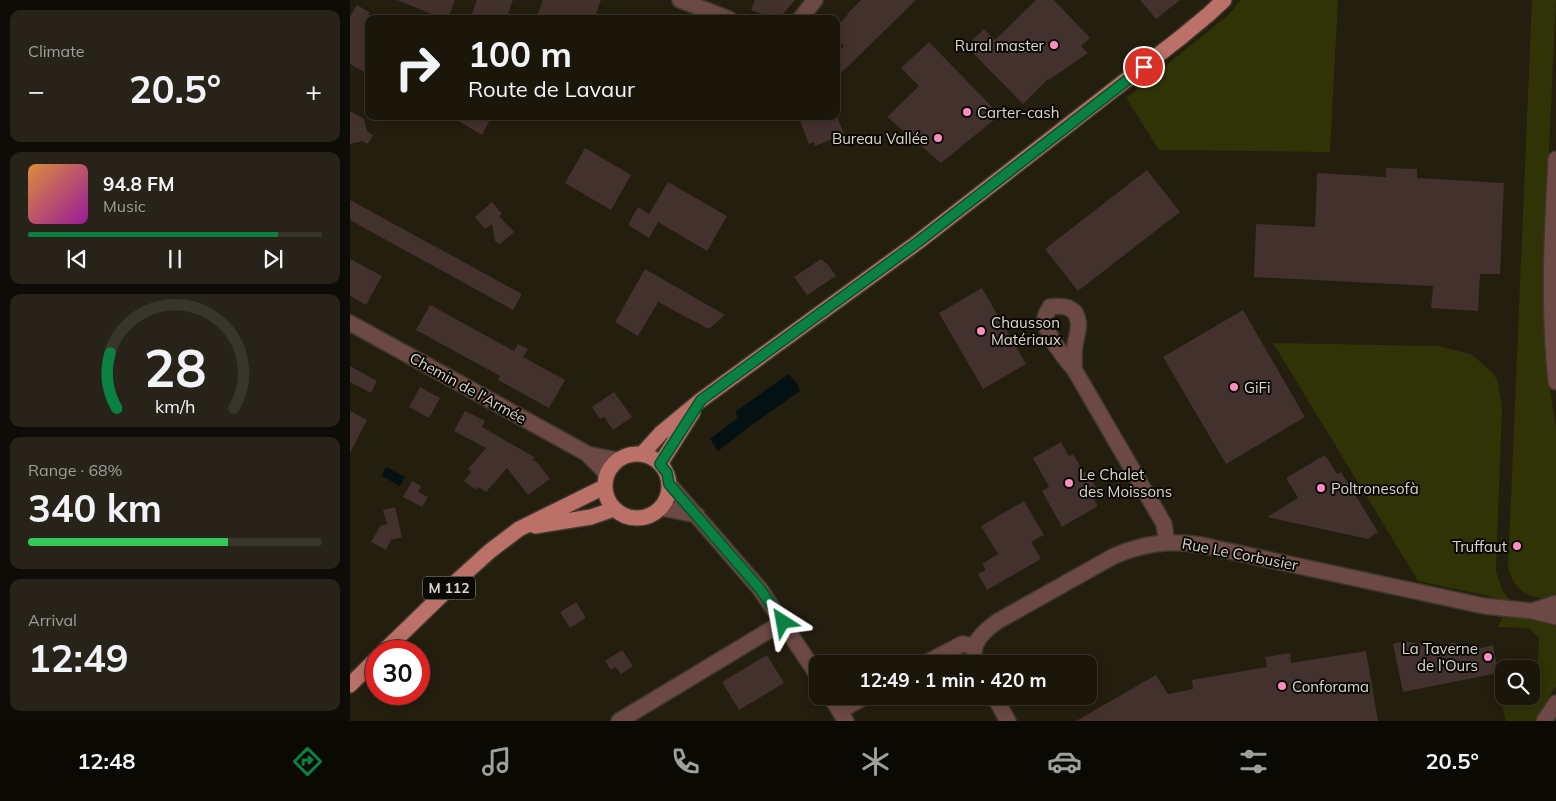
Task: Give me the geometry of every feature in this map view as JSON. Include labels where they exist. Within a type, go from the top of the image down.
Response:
[{"type":"main road","points":[[642,454],[661,433],[701,400],[880,271],[962,209],[1180,38],[1224,0]]},
{"type":"main road","points":[[660,464],[701,400]]},
{"type":"main road","points":[[629,454],[642,454],[652,457],[667,473],[669,492],[661,508],[651,516],[638,518],[625,516],[614,509],[607,499],[606,480],[611,466],[617,460],[629,454]]},
{"type":"main road","name":"M 112","points":[[395,640],[490,551],[519,529],[606,480]]},
{"type":"main road","name":"M 112","points":[[519,529],[591,517],[614,509]]},
{"type":"main road","points":[[350,684],[365,670]]},
{"type":"street","points":[[680,0],[719,15]]},
{"type":"street","points":[[803,15],[815,0]]},
{"type":"street","points":[[1556,159],[1551,307],[1556,382]]},
{"type":"street","name":"Chemin de l'Armée","points":[[350,323],[586,453],[617,460]]},
{"type":"street","points":[[1074,369],[1164,524],[1167,542]]},
{"type":"street","name":"Chemin de l'Armée","points":[[586,453],[606,480]]},
{"type":"street","points":[[669,484],[760,589],[809,662]]},
{"type":"street","points":[[661,508],[697,515]]},
{"type":"street","name":"Rue Le Corbusier","points":[[974,646],[986,630],[998,621],[1098,563],[1132,548],[1167,542],[1202,545],[1484,606],[1532,611],[1556,617]]},
{"type":"street","name":"Rue Le Corbusier","points":[[1532,611],[1556,603]]},
{"type":"street","points":[[619,721],[783,622]]},
{"type":"street","points":[[941,655],[962,644],[974,646],[974,655]]},
{"type":"street","points":[[1544,721],[1556,703]]},
{"type":"street","points":[[836,705],[843,716],[856,705]]},
{"type":"street","points":[[999,705],[1008,721]]},
{"type":"green space","points":[[1241,0],[1338,0],[1330,152],[1159,150],[1126,98],[1228,15]]},
{"type":"green space","points":[[1532,0],[1556,0],[1544,256],[1544,301],[1545,356],[1556,428],[1556,594],[1554,595],[1555,598],[1547,599],[1525,593],[1515,583],[1508,568]]},
{"type":"green space","points":[[1273,343],[1439,346],[1471,354],[1493,373],[1498,382],[1502,409],[1496,571],[1503,592],[1511,601],[1418,581]]},
{"type":"green space","points":[[1503,616],[1556,621],[1556,686],[1534,721],[1506,721],[1502,705],[1540,705],[1539,638],[1529,628],[1498,627]]},
{"type":"shaded area","points":[[788,374],[796,382],[800,391],[718,451],[710,439],[738,418],[735,412]]},
{"type":"shaded area","points":[[386,467],[405,477],[400,486],[382,476]]},
{"type":"building","points":[[397,0],[455,0],[449,15],[434,15]]},
{"type":"building","points":[[477,0],[513,0],[507,15],[471,15]]},
{"type":"building","points":[[543,0],[601,0],[595,15],[537,15]]},
{"type":"building","points":[[755,0],[795,0],[782,15],[765,15],[751,10]]},
{"type":"building","points":[[861,0],[916,0],[840,74],[840,50],[844,46],[840,42],[840,23]]},
{"type":"building","points":[[1036,0],[1054,0],[1090,38],[1081,46],[1088,53],[1048,79],[1023,104],[966,46],[984,29],[995,40]]},
{"type":"building","points":[[1140,0],[1180,0],[1156,19]]},
{"type":"building","points":[[357,5],[369,12],[369,15],[365,15],[364,72],[350,64],[350,17]]},
{"type":"building","points":[[929,42],[1000,115],[941,163],[887,117],[919,86],[901,68]]},
{"type":"building","points":[[350,111],[364,119],[367,131],[373,135],[368,144],[362,141],[350,144]]},
{"type":"building","points":[[457,120],[490,120],[482,135]]},
{"type":"building","points":[[800,120],[839,120],[844,134],[815,146],[814,142],[809,144]]},
{"type":"building","points":[[585,148],[631,175],[611,210],[565,183]]},
{"type":"building","points":[[1386,168],[1417,169],[1417,178],[1504,183],[1500,274],[1480,274],[1478,311],[1431,308],[1433,286],[1254,277],[1256,224],[1315,227],[1317,173],[1386,177]]},
{"type":"building","points":[[1147,170],[1180,212],[1078,291],[1045,249]]},
{"type":"building","points":[[668,182],[727,216],[707,251],[658,222],[649,238],[628,225],[638,207],[649,214]]},
{"type":"building","points":[[350,200],[522,294],[513,310],[350,220]]},
{"type":"building","points":[[492,202],[502,214],[499,216],[514,232],[500,244],[495,241],[492,224],[485,229],[475,217]]},
{"type":"building","points":[[350,259],[382,276],[366,305],[350,296]]},
{"type":"building","points":[[821,259],[836,276],[807,295],[794,277]]},
{"type":"building","points":[[645,269],[725,315],[709,329],[658,302],[638,336],[615,322]]},
{"type":"building","points":[[982,288],[1026,364],[983,389],[939,313]]},
{"type":"building","points":[[430,305],[514,351],[518,344],[528,349],[523,357],[565,380],[549,408],[498,380],[500,376],[416,330]]},
{"type":"building","name":"GiFi","points":[[1243,310],[1305,417],[1226,464],[1163,357]]},
{"type":"building","points":[[350,366],[377,381],[371,393],[350,382]]},
{"type":"building","points":[[420,387],[440,398],[429,418],[409,407]]},
{"type":"building","points":[[614,392],[632,417],[613,430],[604,417],[600,419],[592,407]]},
{"type":"building","points":[[350,411],[367,420],[350,453]]},
{"type":"building","points":[[465,411],[485,421],[482,427],[534,457],[533,460],[537,462],[550,479],[528,495],[507,468],[486,492],[478,487],[476,490],[464,481],[471,472],[468,469],[486,448],[454,431]]},
{"type":"building","points":[[1061,442],[1069,456],[1073,454],[1084,473],[1087,472],[1100,494],[1093,498],[1098,506],[1062,527],[1042,491],[1049,487],[1033,458]]},
{"type":"building","name":"Poltronesofà","points":[[1325,455],[1337,474],[1341,472],[1378,532],[1368,539],[1267,517],[1298,498],[1286,478]]},
{"type":"building","points":[[412,481],[421,486],[418,492],[428,497],[422,507],[403,497]]},
{"type":"building","points":[[1024,501],[1044,535],[1031,542],[1041,559],[987,590],[978,574],[986,570],[982,564],[998,554],[981,526]]},
{"type":"building","points":[[395,507],[402,537],[391,540],[386,550],[371,542],[380,526],[387,524],[383,510]]},
{"type":"building","points":[[576,602],[586,618],[570,628],[560,612]]},
{"type":"building","points":[[1404,641],[1433,646],[1453,643],[1482,648],[1493,645],[1496,660],[1495,674],[1403,692],[1393,644]]},
{"type":"building","points":[[622,650],[633,666],[621,674],[616,667],[611,670],[605,661]]},
{"type":"building","name":"Conforama","points":[[1366,651],[1378,721],[1076,721],[1156,675],[1168,694],[1193,689],[1192,680],[1267,667],[1265,657],[1290,653],[1291,663]]},
{"type":"building","points":[[767,655],[784,683],[739,710],[722,682]]},
{"type":"place","name":"Rural master","points":[[1054,45]]},
{"type":"place","name":"Carter-cash","points":[[967,112]]},
{"type":"place","name":"Bureau Vallée","points":[[938,138]]},
{"type":"place","name":"Chausson Matériaux","points":[[981,331]]},
{"type":"place","name":"GiFi","points":[[1234,387]]},
{"type":"place","name":"Le Chalet des Moissons","points":[[1069,483]]},
{"type":"place","name":"Poltronesofà","points":[[1321,488]]},
{"type":"place","name":"Truffaut","points":[[1517,546]]},
{"type":"place","name":"La Taverne de l'Ours","points":[[1488,657]]},
{"type":"place","name":"Conforama","points":[[1282,686]]},
{"type":"route","points":[[783,622],[740,564],[669,484],[667,473],[660,464],[701,400],[880,271],[1144,67]]}]
